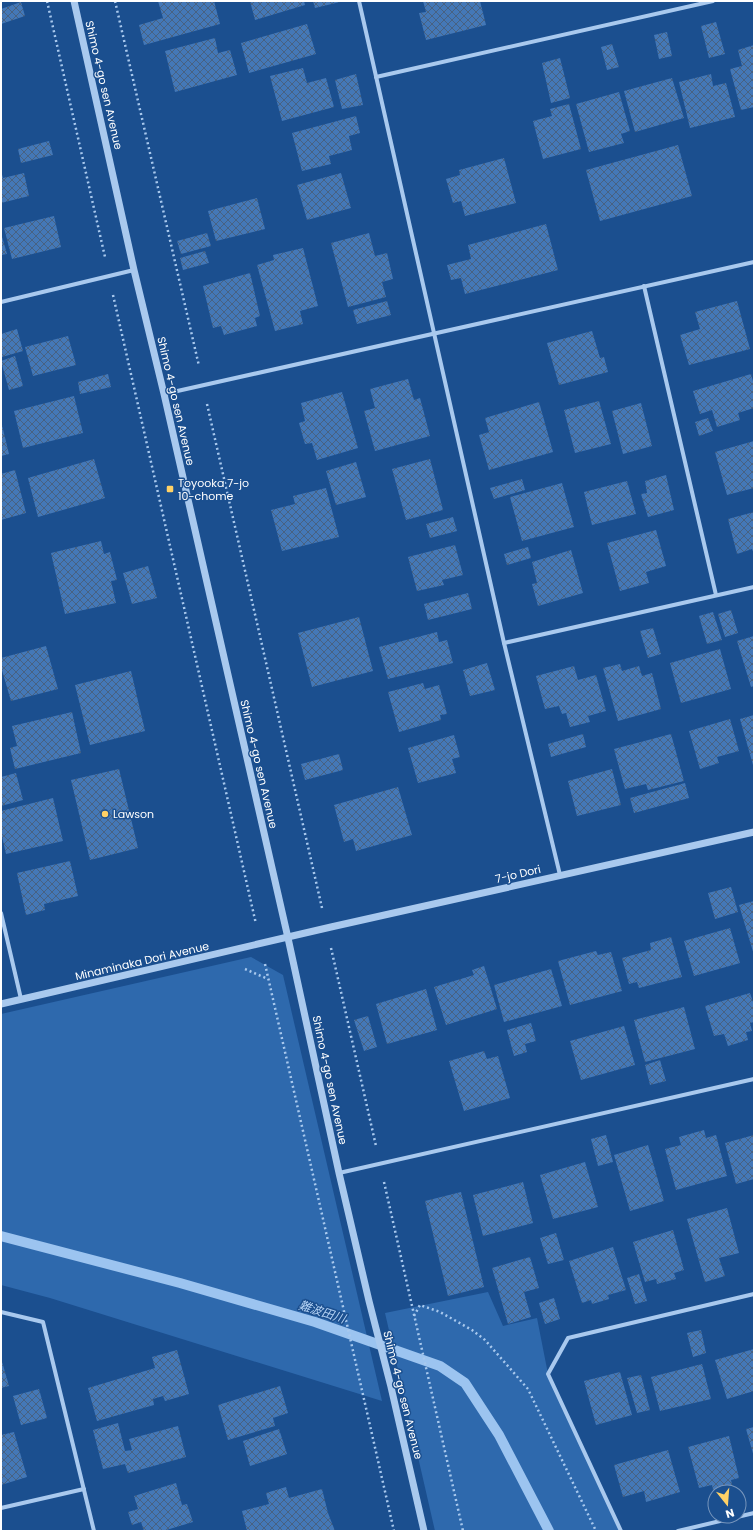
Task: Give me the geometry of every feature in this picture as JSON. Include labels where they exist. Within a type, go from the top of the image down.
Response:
[{"type":"street","name":"Shimo 4-go sen Avenue","points":[[74,1],[134,270],[164,394],[288,938],[339,1173],[424,1531]]},
{"type":"street","points":[[359,1],[504,643],[560,875]]},
{"type":"street","points":[[376,77],[713,1]]},
{"type":"street","points":[[164,394],[754,262]]},
{"type":"street","points":[[1,302],[134,270]]},
{"type":"street","points":[[644,286],[716,595]]},
{"type":"street","points":[[504,643],[754,587]]},
{"type":"street","name":"7-jo Dori","points":[[288,938],[754,832]]},
{"type":"street","points":[[1,913],[21,1000]]},
{"type":"street","name":"Minaminaka Dori Avenue","points":[[1,1004],[288,938]]},
{"type":"street","points":[[339,1173],[754,1079]]},
{"type":"street","points":[[621,1531],[548,1374],[568,1338],[754,1294]]},
{"type":"street","points":[[1,1312],[43,1322],[94,1531]]},
{"type":"street","points":[[1,1508],[84,1488]]},
{"type":"street","points":[[678,1531],[754,1513]]},
{"type":"path","points":[[46,1],[256,925]]},
{"type":"path","points":[[115,1],[323,914]]},
{"type":"path","points":[[330,945],[463,1531]]},
{"type":"path","points":[[263,956],[394,1531]]},
{"type":"path","points":[[414,1317],[420,1305],[440,1312],[472,1330],[485,1340],[528,1388],[596,1531]]},
{"type":"shaded area","points":[[251,957],[283,975],[382,1401],[50,1298],[1,1285],[1,1014]]},
{"type":"shaded area","points":[[488,1292],[503,1326],[537,1318],[548,1374],[621,1531],[435,1531],[385,1313]]},
{"type":"building","points":[[158,1],[214,1],[220,24],[144,45],[139,25],[163,18]]},
{"type":"building","points":[[250,1],[304,1],[305,5],[255,20]]},
{"type":"building","points":[[313,1],[340,1],[340,2],[315,8]]},
{"type":"building","points":[[423,1],[480,1],[486,25],[426,40],[419,13],[426,12]]},
{"type":"building","points":[[21,2],[25,16],[1,24],[1,9]]},
{"type":"building","points":[[716,22],[725,54],[709,58],[701,26]]},
{"type":"building","points":[[307,24],[316,54],[249,73],[241,43]]},
{"type":"building","points":[[667,32],[672,56],[659,59],[654,35]]},
{"type":"building","points":[[215,38],[218,53],[230,50],[237,75],[175,92],[165,51]]},
{"type":"building","points":[[612,44],[619,67],[607,70],[601,47]]},
{"type":"building","points":[[754,45],[754,107],[741,110],[730,69],[742,66],[738,50]]},
{"type":"building","points":[[560,58],[570,98],[551,103],[542,63]]},
{"type":"building","points":[[303,68],[307,83],[326,78],[334,107],[282,121],[270,76]]},
{"type":"building","points":[[356,74],[363,105],[342,109],[335,80]]},
{"type":"building","points":[[711,74],[713,86],[726,83],[735,117],[690,128],[679,82]]},
{"type":"building","points":[[672,78],[684,118],[635,132],[624,91]]},
{"type":"building","points":[[619,92],[630,131],[621,134],[624,143],[589,152],[576,104]]},
{"type":"building","points":[[569,104],[581,149],[543,159],[533,121],[552,116],[550,109]]},
{"type":"building","points":[[356,116],[360,133],[349,136],[352,150],[329,156],[331,164],[302,171],[292,133]]},
{"type":"building","points":[[49,141],[53,155],[21,163],[18,149]]},
{"type":"building","points":[[678,145],[692,196],[600,221],[586,170]]},
{"type":"building","points":[[504,158],[516,203],[465,216],[461,201],[453,203],[446,179],[460,175],[459,170]]},
{"type":"building","points":[[1,171],[3,178],[24,173],[29,196],[1,203]]},
{"type":"building","points":[[341,173],[351,208],[307,220],[297,185]]},
{"type":"building","points":[[257,198],[265,229],[216,241],[208,211]]},
{"type":"building","points":[[54,216],[61,247],[12,259],[4,228]]},
{"type":"building","points":[[546,224],[558,270],[465,294],[461,278],[451,280],[447,265],[471,259],[468,245]]},
{"type":"building","points":[[1,233],[7,254],[1,255]]},
{"type":"building","points":[[207,233],[211,246],[181,254],[177,241]]},
{"type":"building","points":[[369,233],[375,256],[387,253],[393,279],[382,282],[386,297],[348,307],[331,243]]},
{"type":"building","points":[[303,248],[318,306],[300,311],[303,324],[275,331],[257,265],[274,260],[273,255]]},
{"type":"building","points":[[205,251],[209,263],[183,270],[180,258]]},
{"type":"building","points":[[250,273],[260,316],[255,318],[257,326],[224,335],[221,326],[213,328],[203,286]]},
{"type":"building","points":[[387,301],[391,315],[357,324],[353,310]]},
{"type":"building","points":[[737,301],[750,349],[689,365],[680,335],[700,329],[695,312]]},
{"type":"building","points":[[17,329],[23,351],[2,357],[1,334]]},
{"type":"building","points":[[592,331],[600,358],[604,357],[608,372],[559,385],[547,343]]},
{"type":"building","points":[[68,336],[76,365],[33,376],[25,347]]},
{"type":"building","points":[[15,356],[23,386],[9,390],[1,361]]},
{"type":"building","points":[[108,374],[111,387],[80,394],[78,382]]},
{"type":"building","points":[[751,374],[754,385],[754,408],[738,413],[740,420],[717,427],[712,410],[700,414],[693,391]]},
{"type":"building","points":[[408,379],[414,400],[420,398],[430,436],[375,451],[364,411],[375,408],[370,389]]},
{"type":"building","points":[[342,392],[358,448],[317,460],[312,443],[305,444],[299,423],[305,421],[301,403]]},
{"type":"building","points":[[74,396],[83,433],[23,448],[14,411]]},
{"type":"building","points":[[599,401],[611,444],[575,453],[564,410]]},
{"type":"building","points":[[539,402],[553,452],[489,470],[479,435],[489,432],[485,418]]},
{"type":"building","points":[[641,403],[652,446],[623,454],[612,411]]},
{"type":"building","points":[[708,418],[713,431],[699,436],[695,422]]},
{"type":"building","points":[[1,421],[9,454],[1,456]]},
{"type":"building","points":[[754,441],[754,488],[727,495],[715,452]]},
{"type":"building","points":[[94,459],[105,498],[38,517],[28,478]]},
{"type":"building","points":[[430,459],[443,510],[406,520],[392,469]]},
{"type":"building","points":[[356,462],[366,497],[336,505],[326,471]]},
{"type":"building","points":[[15,470],[26,513],[1,520],[1,474]]},
{"type":"building","points":[[666,475],[674,510],[648,517],[641,494],[647,493],[645,481]]},
{"type":"building","points":[[522,479],[525,490],[494,499],[490,488]]},
{"type":"building","points":[[627,481],[636,514],[592,525],[584,492]]},
{"type":"building","points":[[562,483],[574,527],[522,541],[510,497]]},
{"type":"building","points":[[326,488],[339,537],[282,551],[271,510],[295,504],[293,496]]},
{"type":"building","points":[[754,512],[754,554],[752,549],[737,554],[728,519]]},
{"type":"building","points":[[453,517],[457,531],[430,538],[426,524]]},
{"type":"building","points":[[656,530],[666,566],[646,572],[649,583],[620,591],[607,543]]},
{"type":"building","points":[[101,541],[104,554],[110,552],[117,580],[111,581],[116,603],[65,614],[51,553]]},
{"type":"building","points":[[455,545],[463,575],[442,580],[444,585],[417,591],[408,557]]},
{"type":"building","points":[[528,547],[531,558],[507,565],[504,554]]},
{"type":"building","points":[[571,550],[583,593],[538,606],[532,584],[537,583],[532,562]]},
{"type":"building","points":[[148,566],[157,598],[132,604],[123,573]]},
{"type":"building","points":[[468,593],[472,609],[428,620],[424,604]]},
{"type":"building","points":[[731,610],[738,633],[725,637],[718,614]]},
{"type":"building","points":[[713,612],[722,640],[707,644],[699,616]]},
{"type":"building","points":[[359,617],[373,671],[312,687],[298,633]]},
{"type":"building","points":[[653,628],[661,654],[648,658],[640,631]]},
{"type":"building","points":[[437,632],[439,642],[447,640],[453,663],[388,679],[379,647]]},
{"type":"building","points":[[754,636],[754,686],[751,687],[737,641]]},
{"type":"building","points":[[46,646],[58,689],[11,701],[1,667],[1,658]]},
{"type":"building","points":[[720,649],[731,689],[681,703],[670,663]]},
{"type":"building","points":[[487,663],[495,690],[470,696],[463,670]]},
{"type":"building","points":[[620,664],[622,671],[639,666],[642,676],[652,673],[661,709],[618,721],[603,668]]},
{"type":"building","points":[[574,666],[578,680],[596,675],[606,711],[588,716],[590,722],[570,727],[566,713],[562,714],[559,706],[545,709],[536,676]]},
{"type":"building","points":[[131,671],[145,731],[90,745],[75,685]]},
{"type":"building","points":[[423,683],[425,689],[439,685],[447,714],[440,715],[441,720],[399,732],[388,692]]},
{"type":"building","points":[[72,712],[81,753],[15,769],[10,748],[17,746],[12,726]]},
{"type":"building","points":[[754,715],[754,765],[753,765],[740,719]]},
{"type":"building","points":[[730,719],[739,751],[717,757],[719,763],[700,769],[689,731]]},
{"type":"building","points":[[583,734],[586,747],[551,757],[548,744]]},
{"type":"building","points":[[671,734],[684,781],[648,790],[646,784],[625,789],[614,749]]},
{"type":"building","points":[[454,735],[460,757],[452,759],[456,773],[418,783],[408,748]]},
{"type":"building","points":[[339,754],[343,770],[305,780],[301,764]]},
{"type":"building","name":"Lawson","points":[[119,769],[138,848],[90,860],[71,780]]},
{"type":"building","points":[[612,769],[621,805],[577,816],[568,781]]},
{"type":"building","points":[[16,773],[23,800],[1,806],[1,777]]},
{"type":"building","points":[[685,783],[689,798],[634,813],[630,798]]},
{"type":"building","points":[[398,787],[412,835],[356,851],[353,839],[344,842],[334,805]]},
{"type":"building","points":[[53,798],[63,841],[6,854],[1,832],[1,811]]},
{"type":"building","points":[[70,861],[78,896],[44,904],[45,910],[26,915],[17,873]]},
{"type":"building","points":[[731,887],[738,912],[715,919],[708,893]]},
{"type":"building","points":[[754,901],[754,955],[739,905]]},
{"type":"building","points":[[730,928],[740,963],[694,976],[684,941]]},
{"type":"building","points":[[671,937],[682,977],[639,988],[637,982],[629,984],[622,958],[651,950],[650,943]]},
{"type":"building","points":[[596,951],[598,955],[611,952],[622,991],[570,1005],[558,961]]},
{"type":"building","points":[[484,966],[497,1009],[446,1025],[434,987],[474,975],[472,970]]},
{"type":"building","points":[[551,969],[562,1006],[504,1022],[494,985]]},
{"type":"building","points":[[426,989],[437,1030],[387,1044],[376,1004]]},
{"type":"building","points":[[750,993],[754,1005],[754,1022],[750,1023],[752,1031],[746,1032],[748,1040],[728,1046],[724,1034],[714,1036],[705,1006]]},
{"type":"building","points":[[684,1007],[695,1049],[645,1062],[634,1020]]},
{"type":"building","points":[[368,1016],[377,1047],[364,1051],[354,1020]]},
{"type":"building","points":[[531,1023],[536,1041],[525,1044],[527,1052],[514,1056],[507,1030]]},
{"type":"building","points":[[624,1026],[635,1065],[581,1080],[570,1041]]},
{"type":"building","points":[[484,1051],[487,1059],[498,1056],[510,1098],[464,1111],[449,1061]]},
{"type":"building","points":[[660,1060],[666,1081],[650,1085],[645,1065]]},
{"type":"building","points":[[704,1130],[706,1138],[716,1135],[727,1176],[676,1190],[665,1149],[681,1145],[679,1137]]},
{"type":"building","points":[[606,1135],[613,1162],[598,1166],[591,1139]]},
{"type":"building","points":[[754,1135],[754,1179],[736,1184],[725,1143]]},
{"type":"building","points":[[648,1145],[664,1201],[630,1211],[614,1155]]},
{"type":"building","points":[[585,1162],[598,1207],[553,1219],[540,1175]]},
{"type":"building","points":[[523,1182],[533,1223],[483,1236],[473,1195]]},
{"type":"building","points":[[461,1192],[484,1287],[448,1296],[425,1201]]},
{"type":"building","points":[[727,1208],[739,1253],[719,1258],[725,1276],[705,1282],[687,1219]]},
{"type":"building","points":[[673,1230],[684,1270],[674,1273],[676,1279],[657,1284],[656,1279],[645,1282],[633,1242]]},
{"type":"building","points":[[556,1233],[564,1260],[548,1264],[540,1238]]},
{"type":"building","points":[[613,1247],[626,1290],[608,1295],[609,1299],[592,1304],[591,1300],[582,1303],[569,1261]]},
{"type":"building","points":[[530,1257],[539,1288],[524,1292],[531,1317],[508,1324],[492,1268]]},
{"type":"building","points":[[639,1274],[647,1301],[635,1304],[627,1278]]},
{"type":"building","points":[[554,1298],[560,1319],[545,1324],[539,1303]]},
{"type":"building","points":[[701,1330],[706,1353],[693,1357],[687,1333]]},
{"type":"building","points":[[754,1349],[754,1391],[727,1399],[715,1360]]},
{"type":"building","points":[[177,1350],[189,1394],[165,1401],[163,1396],[153,1399],[154,1405],[97,1421],[88,1388],[155,1368],[152,1357]]},
{"type":"building","points":[[1,1358],[9,1386],[1,1388]]},
{"type":"building","points":[[702,1364],[711,1399],[660,1411],[651,1377]]},
{"type":"building","points":[[620,1372],[632,1415],[596,1425],[584,1381]]},
{"type":"building","points":[[641,1375],[650,1410],[637,1413],[627,1378]]},
{"type":"building","points":[[280,1386],[288,1413],[273,1418],[275,1426],[228,1440],[218,1405]]},
{"type":"building","points":[[39,1389],[47,1418],[21,1425],[13,1396]]},
{"type":"building","points":[[118,1423],[125,1451],[132,1450],[129,1439],[178,1426],[186,1457],[128,1473],[125,1464],[103,1469],[93,1430]]},
{"type":"building","points":[[754,1427],[754,1457],[746,1429]]},
{"type":"building","points":[[279,1429],[287,1454],[250,1466],[243,1441]]},
{"type":"building","points":[[14,1432],[27,1477],[1,1485],[1,1435]]},
{"type":"building","points":[[729,1436],[739,1478],[731,1480],[732,1484],[707,1484],[707,1486],[699,1488],[688,1447]]},
{"type":"building","points":[[668,1450],[680,1492],[646,1502],[644,1491],[623,1497],[614,1465]]},
{"type":"building","points":[[176,1483],[182,1505],[187,1504],[193,1522],[163,1531],[144,1531],[141,1522],[132,1525],[128,1512],[138,1509],[134,1496]]},
{"type":"building","points":[[286,1487],[289,1498],[322,1489],[328,1513],[335,1531],[247,1531],[242,1511],[269,1504],[266,1493]]},
{"type":"waterway","name":"難波田川","points":[[1,1236],[180,1283],[315,1322],[440,1366],[465,1383],[499,1435],[549,1531]]},
{"type":"place","name":"Toyooka 7-jo 10-chome","points":[[170,489]]},
{"type":"place","name":"Lawson","points":[[105,814]]}]
